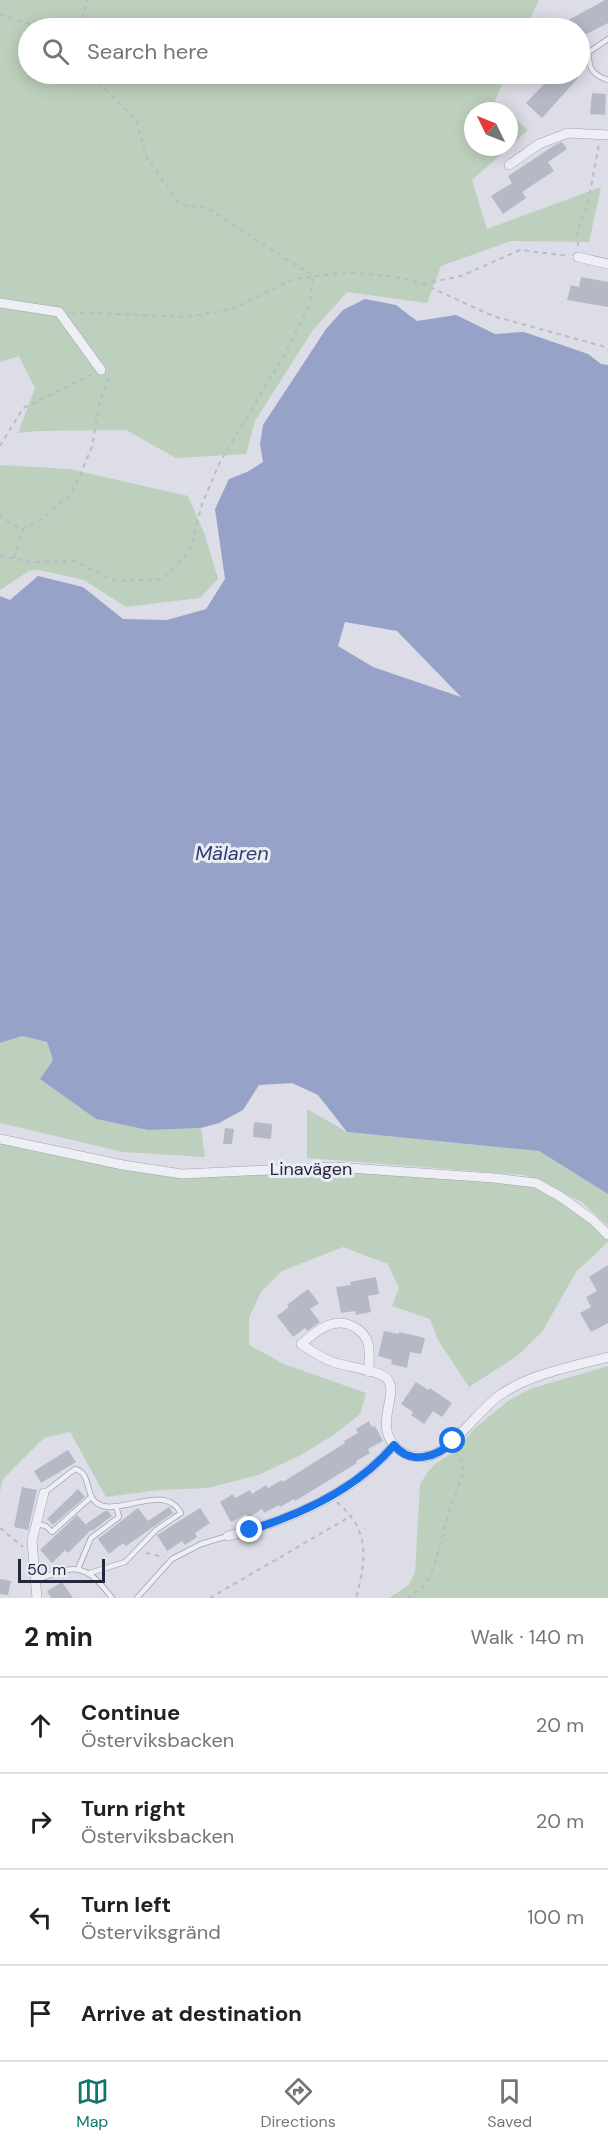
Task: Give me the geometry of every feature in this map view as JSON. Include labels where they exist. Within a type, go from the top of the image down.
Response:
[{"type":"street","points":[[509,165],[539,144],[568,133],[604,135]]},
{"type":"street","points":[[578,257],[608,264]]},
{"type":"street","points":[[0,303],[59,312],[101,370]]},
{"type":"street","name":"Linavägen","points":[[0,1139],[123,1165],[182,1173],[334,1167],[536,1183],[585,1214],[608,1235]]},
{"type":"street","points":[[369,1372],[369,1344],[365,1335],[346,1324],[335,1322],[323,1326],[301,1344],[317,1356],[331,1362],[369,1372],[382,1374],[389,1381],[391,1390],[386,1428],[394,1445],[404,1454],[413,1457],[432,1455],[449,1445],[485,1406],[526,1381],[608,1357]]},
{"type":"street","points":[[228,1536],[283,1519],[330,1496],[361,1475],[394,1445]]},
{"type":"street","points":[[37,1598],[32,1541],[44,1493]]},
{"type":"lane","points":[[590,51],[608,39]]},
{"type":"lane","points":[[590,68],[596,75],[608,80]]},
{"type":"lane","points":[[44,1493],[75,1469],[82,1471],[86,1477],[91,1497],[104,1507],[142,1500],[165,1501],[177,1506],[181,1514],[156,1530],[125,1562],[90,1573]]},
{"type":"lane","points":[[36,1524],[46,1526],[52,1532],[91,1497]]},
{"type":"lane","points":[[78,1569],[91,1538],[119,1517],[116,1506]]},
{"type":"lane","points":[[137,1598],[172,1559],[201,1544],[228,1536]]},
{"type":"lane","points":[[34,1581],[62,1570],[78,1569],[90,1573],[112,1598]]},
{"type":"path","points":[[82,18],[87,0]]},
{"type":"path","points":[[0,14],[18,21]]},
{"type":"path","points":[[99,84],[136,119],[146,156],[180,205],[207,208],[313,276]]},
{"type":"path","points":[[423,284],[461,276],[520,250],[578,257],[577,232],[590,195],[604,135]]},
{"type":"path","points":[[59,312],[90,311],[186,317],[232,309],[294,279],[348,272],[396,277],[423,284],[493,316],[602,346],[608,350]]},
{"type":"path","points":[[0,556],[31,562],[74,561],[116,580],[163,579],[190,549],[202,504],[220,462],[286,352],[310,303],[313,276]]},
{"type":"path","points":[[0,446],[23,408],[101,370],[110,376],[100,400],[92,447],[72,493],[43,518],[23,529],[14,558]]},
{"type":"path","points":[[0,515],[4,521],[23,529]]},
{"type":"path","points":[[406,1598],[420,1590],[430,1577],[435,1563],[449,1511],[464,1472],[462,1461],[455,1451],[458,1446]]},
{"type":"path","points":[[330,1496],[351,1516],[361,1534],[364,1566],[356,1598]]},
{"type":"path","points":[[210,1598],[351,1516]]},
{"type":"path","points":[[138,1551],[172,1559]]},
{"type":"green space","points":[[0,0],[539,0],[531,18],[18,18],[18,84],[503,84],[496,102],[464,102],[464,156],[499,156],[472,180],[487,229],[601,187],[589,242],[511,241],[441,266],[427,303],[347,292],[313,330],[255,421],[246,454],[176,458],[126,430],[18,433],[35,388],[19,356],[0,362]]},
{"type":"green space","points":[[518,121],[528,130],[518,139]]},
{"type":"green space","points":[[0,465],[69,469],[188,496],[205,535],[218,579],[200,598],[126,607],[84,580],[39,570],[29,571],[0,590]]},
{"type":"green space","points":[[22,1036],[47,1042],[53,1060],[40,1079],[96,1119],[148,1130],[201,1128],[205,1157],[123,1152],[0,1123],[0,1043]]},
{"type":"green space","points":[[307,1109],[347,1132],[539,1151],[608,1194],[608,1226],[582,1202],[524,1175],[307,1158]]},
{"type":"green space","points":[[0,1139],[182,1174],[334,1167],[536,1183],[608,1235],[608,1242],[576,1272],[542,1332],[517,1356],[469,1387],[438,1340],[430,1319],[392,1306],[399,1288],[388,1264],[343,1247],[282,1271],[261,1292],[249,1318],[249,1345],[284,1364],[366,1393],[360,1414],[335,1434],[301,1455],[258,1475],[208,1488],[159,1490],[106,1497],[70,1432],[44,1438],[3,1479],[0,1492]]},
{"type":"green space","points":[[608,1366],[608,1598],[389,1598],[409,1585],[415,1572],[420,1485],[435,1464],[455,1451],[475,1428],[508,1401],[530,1389]]},
{"type":"water","name":"Mälaren","points":[[365,299],[396,305],[417,321],[456,315],[495,334],[524,332],[588,354],[601,364],[608,365],[608,1194],[539,1151],[347,1132],[318,1095],[292,1083],[259,1085],[243,1110],[219,1123],[201,1128],[148,1130],[96,1119],[40,1079],[53,1060],[47,1042],[22,1036],[0,1043],[0,596],[10,600],[38,576],[83,587],[123,619],[167,620],[206,609],[225,579],[215,509],[229,479],[263,462],[260,444],[263,425],[326,329],[343,310]],"holes":[[[345,622],[397,631],[461,697],[373,667],[338,646]]]},
{"type":"building","points":[[608,0],[608,23],[590,32],[590,18],[572,18]]},
{"type":"building","points":[[544,84],[573,84],[542,118],[526,103]]},
{"type":"building","points":[[592,93],[606,94],[605,115],[590,114]]},
{"type":"building","points":[[562,142],[567,149],[548,162],[554,171],[522,192],[526,198],[503,214],[491,196],[512,183],[508,176]]},
{"type":"building","points":[[581,277],[608,282],[608,307],[567,300],[571,285],[579,287]]},
{"type":"building","points":[[254,1122],[272,1124],[271,1139],[253,1137]]},
{"type":"building","points":[[225,1128],[234,1129],[232,1144],[223,1144]]},
{"type":"building","points":[[608,1265],[608,1323],[591,1332],[580,1313],[591,1307],[586,1297],[597,1291],[589,1277]]},
{"type":"building","points":[[376,1277],[379,1294],[368,1296],[371,1312],[356,1315],[355,1311],[341,1313],[336,1287]]},
{"type":"building","points":[[308,1289],[319,1303],[310,1309],[320,1322],[307,1331],[305,1328],[293,1337],[277,1316]]},
{"type":"building","points":[[384,1331],[425,1338],[421,1354],[410,1352],[407,1368],[391,1364],[392,1360],[378,1356]]},
{"type":"building","points":[[416,1382],[428,1390],[430,1388],[452,1403],[442,1417],[433,1411],[424,1424],[411,1415],[413,1412],[401,1404]]},
{"type":"building","points":[[369,1421],[372,1427],[375,1426],[383,1441],[368,1449],[370,1453],[356,1461],[357,1463],[295,1501],[294,1499],[264,1513],[262,1509],[248,1518],[246,1514],[231,1522],[220,1502],[233,1494],[235,1498],[250,1490],[252,1494],[266,1485],[268,1488],[282,1480],[283,1482],[345,1443],[344,1441],[358,1433],[356,1429]]},
{"type":"building","points":[[68,1450],[76,1462],[41,1483],[34,1471]]},
{"type":"building","points":[[22,1487],[37,1490],[28,1530],[14,1527]]},
{"type":"building","points":[[78,1489],[85,1497],[53,1525],[47,1519]]},
{"type":"building","points":[[169,1507],[173,1513],[126,1546],[123,1543],[109,1554],[98,1539],[138,1508],[148,1521]]},
{"type":"building","points":[[200,1508],[210,1523],[195,1533],[197,1537],[185,1545],[182,1541],[167,1551],[157,1535]]},
{"type":"building","points":[[105,1511],[112,1516],[91,1530],[68,1553],[65,1550],[52,1563],[40,1550],[77,1515],[90,1529],[86,1524]]},
{"type":"building","points":[[0,1579],[11,1581],[8,1595],[0,1594]]},
{"type":"building","points":[[62,1582],[73,1598],[51,1598],[47,1591]]},
{"type":"route","points":[[250,1530],[283,1519],[330,1496],[375,1464],[394,1445],[404,1454],[422,1457],[441,1451],[453,1441]]}]
